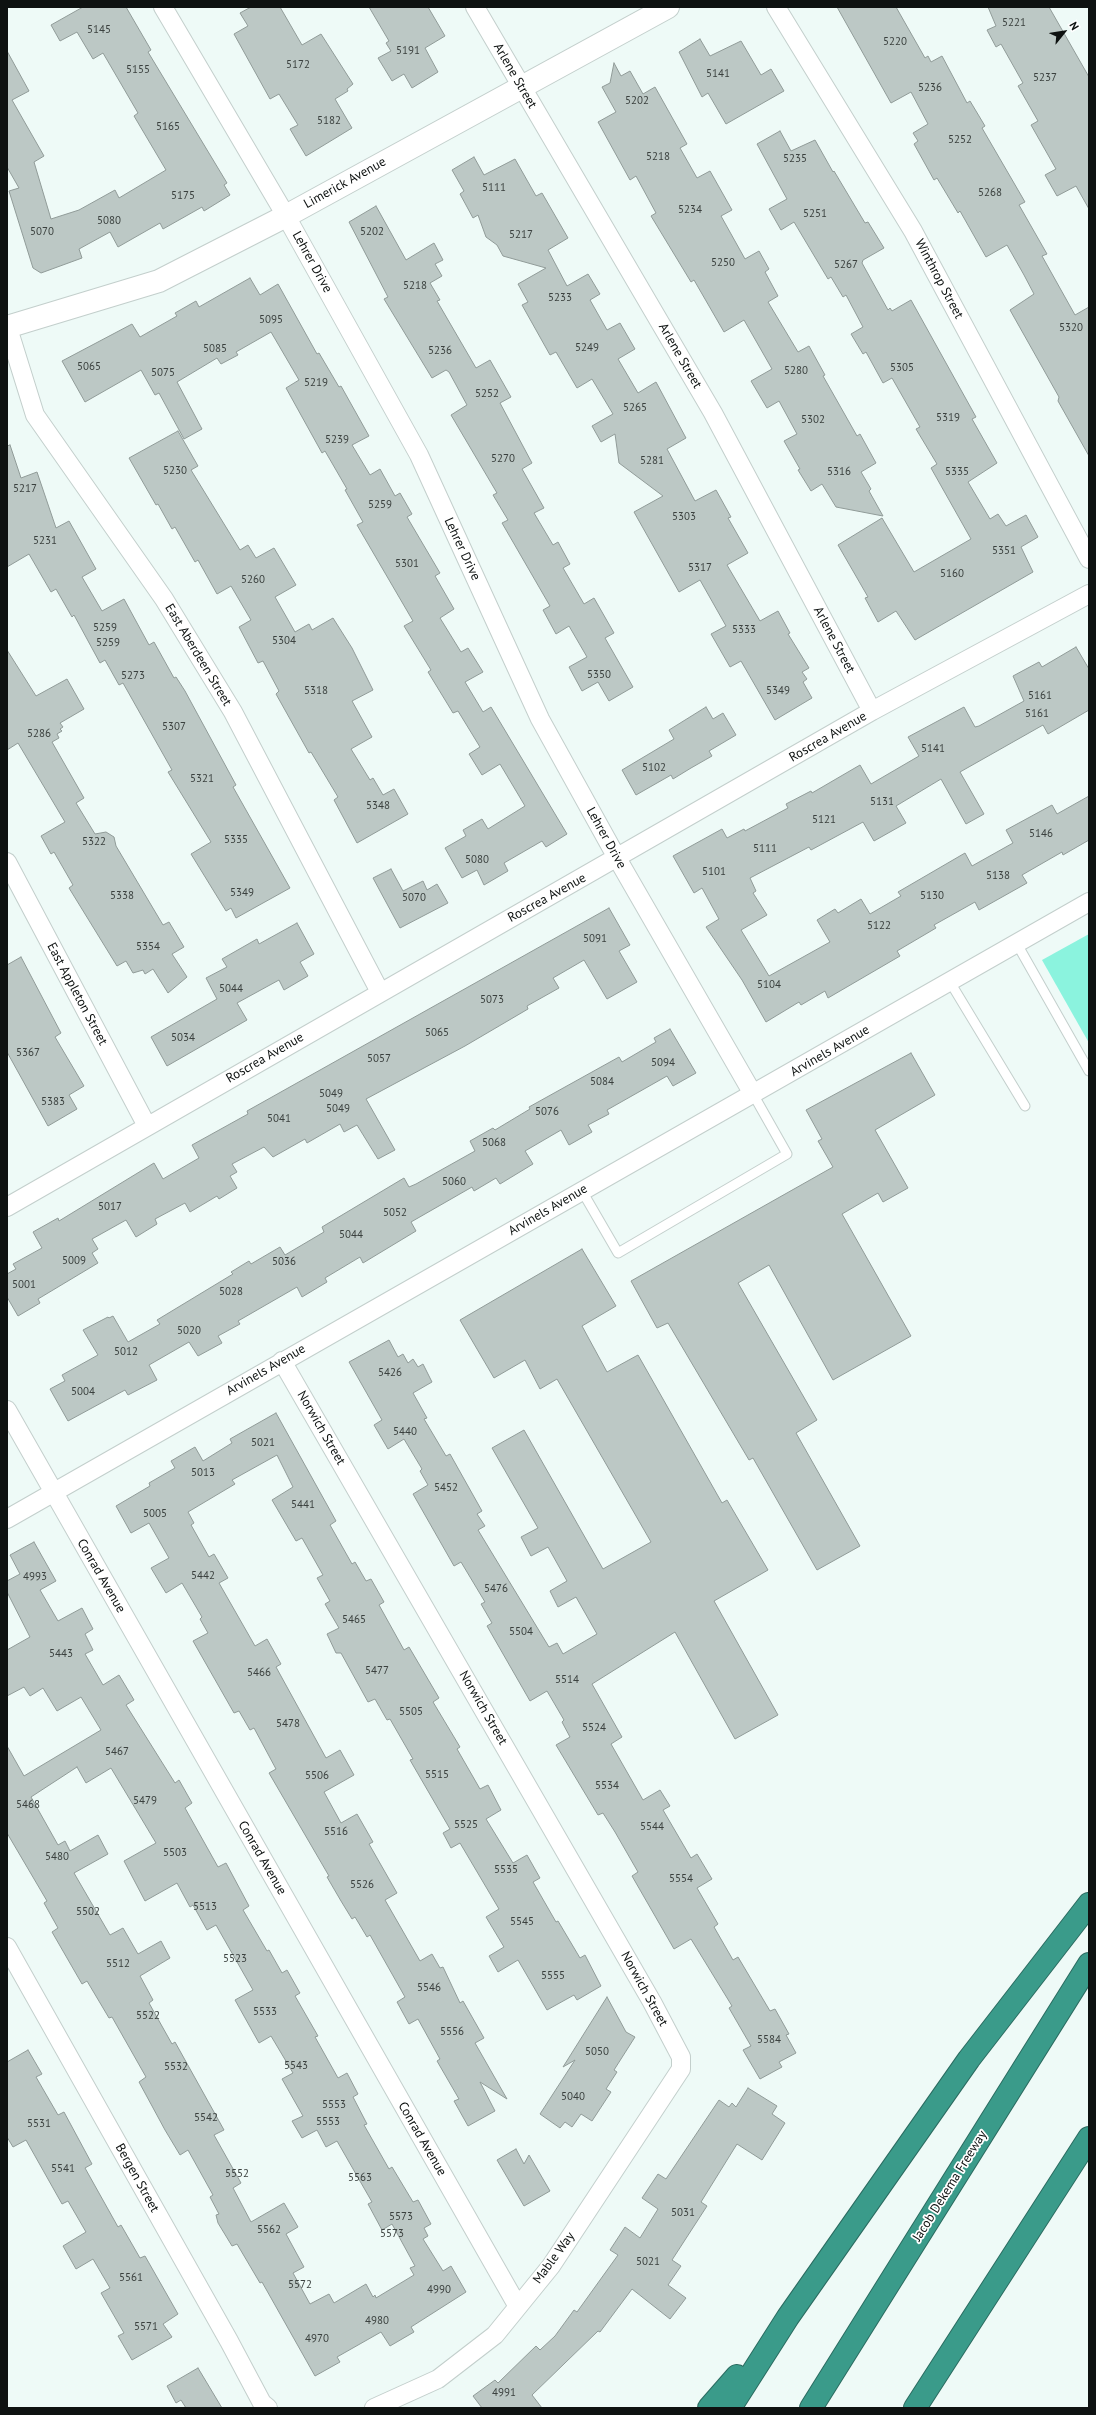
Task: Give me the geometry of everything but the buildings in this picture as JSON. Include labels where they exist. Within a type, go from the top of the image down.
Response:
[{"type":"highway","points":[[730,2408],[788,2317],[969,2059],[1089,1904]]},
{"type":"highway","name":"Jacob Dekema Freeway","points":[[811,2408],[1089,1964]]},
{"type":"highway","points":[[914,2408],[1089,2138]]},
{"type":"highway","points":[[709,2408],[788,2317]]},
{"type":"highway","points":[[923,2408],[961,2336]]},
{"type":"street","name":"Lehrer Drive","points":[[163,7],[286,216],[419,455],[540,719],[617,858],[753,1094]]},
{"type":"street","name":"Arlene Street","points":[[475,7],[713,413],[872,711]]},
{"type":"street","name":"Limerick Avenue","points":[[7,326],[159,281],[286,216],[521,86],[668,7]]},
{"type":"street","name":"Winthrop Street","points":[[776,7],[913,231],[1089,559]]},
{"type":"street","name":"East Aberdeen Street","points":[[7,326],[35,415],[164,599],[233,712],[380,992]]},
{"type":"street","name":"Roscrea Avenue","points":[[7,1207],[872,711],[1089,594]]},
{"type":"street","name":"East Appleton Street","points":[[7,862],[147,1126]]},
{"type":"street","name":"Arvinels Avenue","points":[[7,1519],[282,1360],[1089,902]]},
{"type":"street","name":"Norwich Street","points":[[282,1360],[652,2002],[681,2057]]},
{"type":"street","name":"Conrad Avenue","points":[[7,1410],[517,2305]]},
{"type":"street","name":"Bergen Street","points":[[7,1947],[229,2340],[262,2403],[268,2408]]},
{"type":"street","name":"Mable Way","points":[[374,2408],[438,2379],[495,2335],[517,2305],[560,2253],[681,2069],[681,2057]]},
{"type":"lane","points":[[1017,944],[1089,1071]]},
{"type":"lane","points":[[950,982],[1025,1106]]},
{"type":"lane","points":[[582,1191],[618,1253],[787,1154],[753,1094]]},
{"type":"green space","points":[[1089,934],[1089,1043],[1042,960]]}]
